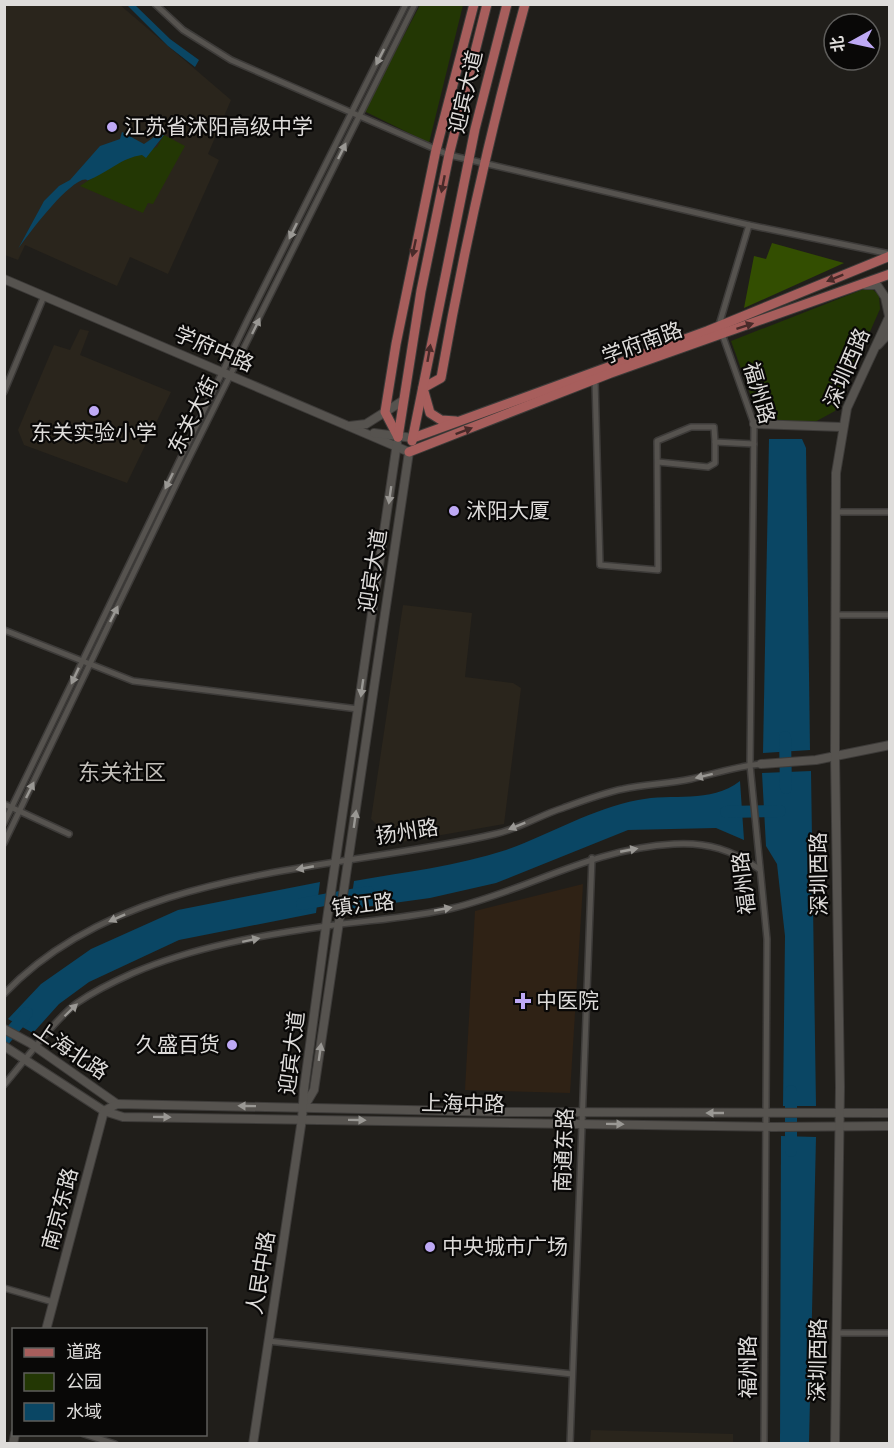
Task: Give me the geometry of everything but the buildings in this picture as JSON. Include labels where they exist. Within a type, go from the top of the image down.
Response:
[{"type":"main road","points":[[410,452],[397,442],[385,412],[413,254],[436,150],[474,4]]},
{"type":"main road","name":"迎宾大道","points":[[304,1107],[304,1089],[333,877],[421,291],[448,155],[487,4]]},
{"type":"main road","name":"迎宾大道","points":[[304,1107],[314,1090],[410,452],[469,161],[507,4]]},
{"type":"main road","points":[[461,421],[441,420],[430,413],[423,388],[441,378],[459,274],[483,164],[525,4]]},
{"type":"main road","name":"学府南路","points":[[410,452],[721,329],[890,255]]},
{"type":"main road","name":"学府南路","points":[[413,438],[721,329],[890,274]]},
{"type":"main road","name":"学府中路","points":[[4,279],[347,427],[397,442]]},
{"type":"main road","points":[[861,285],[877,285],[881,288],[889,316]]},
{"type":"main road","name":"深圳西路","points":[[835,1443],[839,1114],[835,512],[842,427],[855,385],[889,316]]},
{"type":"main road","points":[[871,352],[890,333]]},
{"type":"main road","points":[[347,427],[366,424],[404,399]]},
{"type":"main road","points":[[754,424],[842,427]]},
{"type":"main road","points":[[397,442],[413,438]]},
{"type":"main road","name":"扬州路","points":[[761,764],[816,760],[890,745]]},
{"type":"main road","name":"上海北路","points":[[4,1029],[33,1045],[117,1104]]},
{"type":"main road","name":"上海北路","points":[[4,1046],[23,1056],[104,1111]]},
{"type":"main road","points":[[104,1111],[117,1104]]},
{"type":"main road","name":"上海中路","points":[[117,1104],[581,1112],[890,1113]]},
{"type":"main road","name":"人民中路","points":[[254,1443],[304,1107]]},
{"type":"main road","name":"上海中路","points":[[104,1111],[123,1117],[771,1127],[890,1126]]},
{"type":"main road","name":"南京东路","points":[[46,1328],[104,1111]]},
{"type":"street","points":[[155,4],[183,30],[231,60],[448,155],[749,225],[890,255]]},
{"type":"street","name":"东关大街","points":[[4,843],[352,112],[406,4]]},
{"type":"street","name":"东关大街","points":[[4,823],[83,659],[415,4]]},
{"type":"street","points":[[721,329],[749,225]]},
{"type":"street","points":[[4,392],[44,296]]},
{"type":"street","name":"福州路","points":[[721,329],[754,424],[750,778],[756,848],[768,939],[771,1114],[764,1443]]},
{"type":"street","points":[[595,380],[600,565],[658,570],[657,441],[691,427],[714,427],[715,463],[708,467],[658,462]]},
{"type":"street","points":[[715,442],[754,444]]},
{"type":"street","points":[[835,512],[890,512]]},
{"type":"street","points":[[835,615],[890,615]]},
{"type":"street","points":[[4,630],[137,682],[358,709]]},
{"type":"street","name":"扬州路","points":[[4,994],[51,952],[86,932],[130,912],[209,888],[349,859],[430,848],[498,834],[561,808],[622,789],[688,780],[761,764]]},
{"type":"street","points":[[4,804],[19,813],[69,834]]},
{"type":"street","name":"镇江路","points":[[4,1084],[23,1056],[76,1004],[132,973],[187,953],[327,921],[438,910],[483,900],[592,858],[632,849],[675,844],[709,845],[740,855],[759,868]]},
{"type":"street","name":"南通东路","points":[[570,1443],[592,858]]},
{"type":"street","points":[[4,1288],[53,1302]]},
{"type":"street","points":[[837,1333],[890,1333]]},
{"type":"street","points":[[268,1341],[572,1374]]},
{"type":"street","points":[[91,1436],[115,1443]]},
{"type":"shaded area","name":"江苏省沭阳高级中学","points":[[5,5],[120,5],[231,100],[208,154],[219,160],[168,274],[130,257],[117,286],[25,245],[18,260],[5,255]]},
{"type":"shaded area","name":"东关实验小学","points":[[80,329],[89,331],[80,355],[171,392],[127,483],[24,445],[18,430],[54,345],[70,350]]},
{"type":"shaded area","points":[[403,605],[472,613],[465,677],[513,683],[521,688],[504,824],[396,843],[371,819]]},
{"type":"shaded area","name":"中医院","points":[[583,884],[570,1093],[465,1090],[475,911]]},
{"type":"shaded area","points":[[591,1430],[733,1434],[733,1443],[590,1443]]},
{"type":"green space","points":[[420,5],[463,5],[429,143],[364,111]]},
{"type":"green space","points":[[164,135],[185,146],[153,204],[148,203],[143,213],[80,186],[112,165],[157,147]]},
{"type":"green space","points":[[772,243],[844,263],[744,308],[754,256],[766,259]]},
{"type":"green space","points":[[864,289],[872,289],[879,295],[880,309],[835,411],[813,423],[772,424],[756,410],[731,341]]},
{"type":"water","points":[[127,5],[135,5],[170,39],[199,60],[195,67],[168,46]]},
{"type":"water","points":[[122,132],[144,144],[160,133],[164,135],[146,158],[142,155],[128,159],[98,176],[82,180],[74,185],[47,211],[18,249],[44,201],[59,186],[70,180],[100,146],[120,139]]},
{"type":"water","points":[[769,439],[802,439],[806,448],[810,750],[763,753]]},
{"type":"water","points":[[811,771],[816,1106],[783,1106],[785,936],[777,864],[766,846],[762,773]]},
{"type":"water","points":[[740,781],[744,840],[716,828],[628,830],[496,883],[430,898],[350,909],[354,881],[487,856],[523,844],[604,809],[651,798],[716,793]]},
{"type":"water","points":[[320,882],[316,913],[179,940],[89,982],[59,1004],[33,1033],[8,1019],[41,984],[91,949],[178,910]]},
{"type":"water","points":[[781,1136],[816,1137],[809,1443],[780,1443]]},
{"type":"waterway","points":[[785,737],[786,788]]},
{"type":"waterway","points":[[726,812],[780,811]]},
{"type":"waterway","points":[[302,904],[368,892]]},
{"type":"waterway","points":[[4,1040],[27,1013]]},
{"type":"waterway","points":[[791,1091],[791,1151]]},
{"type":"place","name":"江苏省沭阳高级中学","points":[[112,127]]},
{"type":"place","name":"东关实验小学","points":[[94,411]]},
{"type":"place","name":"沭阳大厦","points":[[454,511]]},
{"type":"place","name":"中医院","points":[[523,1001]]},
{"type":"place","name":"久盛百货","points":[[232,1045]]},
{"type":"place","name":"中央城市广场","points":[[430,1247]]},
{"type":"district","name":"东关社区","points":[[122,772]]}]
